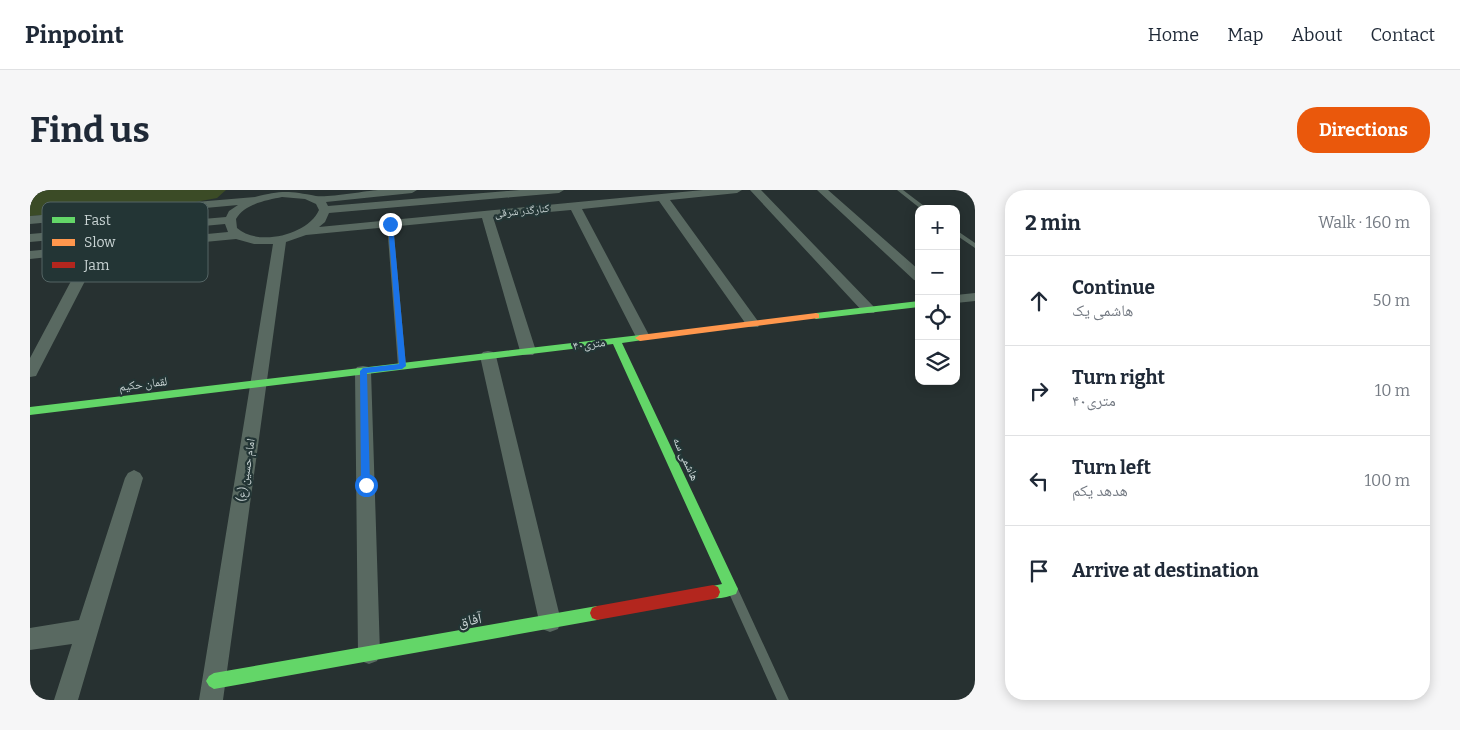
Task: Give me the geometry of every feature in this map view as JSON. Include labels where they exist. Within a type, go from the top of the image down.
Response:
[{"type":"street","points":[[316,199],[412,190]]},
{"type":"street","points":[[325,210],[559,190]]},
{"type":"street","name":"کنارگذر شرقی","points":[[237,235],[248,240],[263,242],[280,240],[308,232],[737,190]]},
{"type":"street","points":[[755,190],[869,310]]},
{"type":"street","points":[[822,190],[915,273]]},
{"type":"street","points":[[208,204],[255,200],[283,192],[307,196],[316,199],[325,210],[323,218],[308,232]]},
{"type":"street","points":[[662,197],[753,324]]},
{"type":"street","points":[[237,235],[231,228],[231,220],[235,212],[255,200]]},
{"type":"street","points":[[575,206],[642,337]]},
{"type":"street","points":[[486,214],[528,351]]},
{"type":"street","points":[[208,222],[231,220]]},
{"type":"street","points":[[208,238],[237,235]]},
{"type":"street","name":"امام حسین (ع)","points":[[211,700],[280,240]]},
{"type":"street","points":[[30,372],[78,282]]},
{"type":"street","points":[[960,299],[975,297]]},
{"type":"street","name":"۴۰متری","points":[[259,383],[915,304]]},
{"type":"street","name":"هاشمی سه","points":[[616,340],[732,589]]},
{"type":"street","points":[[488,356],[550,621]]},
{"type":"street","points":[[363,371],[369,653]]},
{"type":"street","name":"لقمان حکیم","points":[[30,411],[259,383]]},
{"type":"street","points":[[66,700],[134,478]]},
{"type":"street","name":"آفاق","points":[[214,681],[732,589]]},
{"type":"street","points":[[30,639],[88,630]]},
{"type":"lane","points":[[900,190],[920,205]]},
{"type":"lane","points":[[390,224],[402,366]]},
{"type":"lane","points":[[960,235],[975,246]]},
{"type":"lane","points":[[732,589],[783,700]]},
{"type":"green space","points":[[30,190],[226,190],[217,198],[196,202],[42,202],[42,215],[30,216]]},
{"type":"traffic: fast","points":[[816,316],[915,304]]},
{"type":"traffic: fast","points":[[30,411],[640,338]]},
{"type":"traffic: fast","points":[[616,340],[731,589],[713,592]]},
{"type":"traffic: fast","points":[[214,681],[597,613]]},
{"type":"traffic: slow","points":[[640,338],[816,316]]},
{"type":"traffic: jam","points":[[597,613],[713,592]]},
{"type":"route","points":[[366,485],[363,371],[402,366],[390,224]]}]
